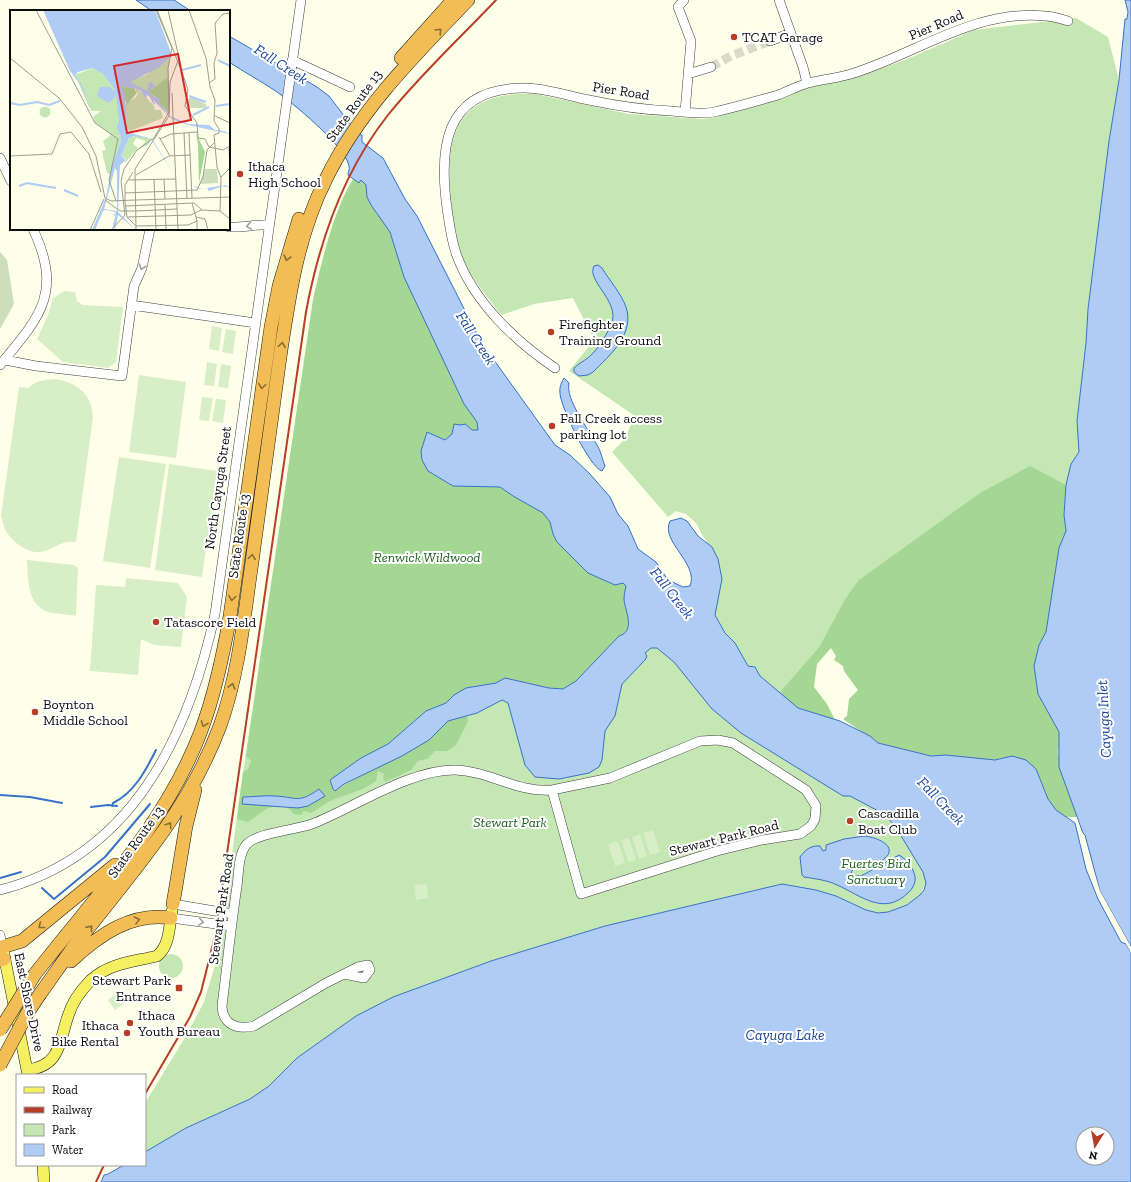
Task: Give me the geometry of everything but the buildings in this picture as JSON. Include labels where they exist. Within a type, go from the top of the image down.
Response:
[{"type":"highway","name":"State Route 13","points":[[364,109],[397,62],[453,0]]},
{"type":"highway","name":"State Route 13","points":[[0,1030],[35,974],[135,846],[162,807],[186,765],[201,732],[215,688],[230,616],[274,314],[294,235],[304,207],[324,172],[344,130],[468,0]]},
{"type":"highway","name":"State Route 13","points":[[0,1065],[21,1025],[49,981],[72,949],[159,841],[199,774],[220,725],[235,674],[290,291],[305,230],[324,172]]},
{"type":"highway","points":[[173,904],[186,826],[199,774]]},
{"type":"highway","points":[[2,950],[22,941],[67,906],[135,846]]},
{"type":"highway","points":[[49,981],[90,944],[113,928],[146,918],[170,918]]},
{"type":"main road","points":[[28,1072],[44,1066],[53,1058],[59,1047],[71,1008],[92,980],[114,966],[157,956],[164,949],[173,904]]},
{"type":"main road","name":"East Shore Drive","points":[[2,950],[28,1072]]},
{"type":"main road","points":[[43,1166],[44,1182]]},
{"type":"street","name":"North Cayuga Street","points":[[0,890],[32,880],[56,869],[90,848],[114,827],[162,762],[184,716],[203,663],[215,614],[301,0]]},
{"type":"street","points":[[684,0],[678,7],[691,41],[685,112]]},
{"type":"street","points":[[779,0],[807,83]]},
{"type":"street","name":"Pier Road","points":[[555,368],[526,347],[499,320],[470,282],[457,256],[452,241],[443,181],[444,153],[454,122],[466,105],[476,99],[501,90],[526,88],[627,107],[685,112],[715,112],[779,94],[807,83],[853,74],[904,55],[972,24],[1014,16],[1046,16],[1068,20]]},
{"type":"street","points":[[770,41],[791,33]]},
{"type":"street","points":[[292,64],[350,87]]},
{"type":"street","points":[[688,74],[711,67]]},
{"type":"street","points":[[0,158],[10,179]]},
{"type":"street","points":[[230,226],[239,228],[269,225]]},
{"type":"street","points":[[2,362],[37,319],[45,298],[47,267],[40,243],[34,230]]},
{"type":"street","points":[[2,362],[122,376],[134,286],[142,268],[150,230]]},
{"type":"street","points":[[131,305],[256,324]]},
{"type":"street","name":"Stewart Park Road","points":[[344,974],[326,982],[254,1026],[244,1028],[230,1024],[224,1017],[222,1006],[231,926],[242,854],[249,842],[257,838],[307,826],[383,791],[440,771],[466,771],[525,789],[538,791],[552,790],[610,778],[700,741],[718,740],[733,743],[806,790],[814,800],[816,813],[811,826],[800,834],[762,840],[718,851],[581,894],[552,790]]},
{"type":"street","points":[[173,904],[233,914]]},
{"type":"street","points":[[170,918],[231,926]]},
{"type":"green space","points":[[1076,18],[1108,37],[1119,80],[1109,141],[1088,309],[1086,343],[1077,421],[1079,452],[1071,464],[1066,485],[1061,483],[845,599],[819,647],[779,693],[760,676],[755,667],[748,666],[735,643],[725,633],[715,615],[722,579],[718,559],[701,533],[697,524],[686,514],[676,511],[668,517],[612,452],[624,440],[635,416],[569,371],[594,340],[573,298],[534,304],[501,315],[471,274],[458,245],[452,207],[449,176],[450,154],[455,135],[462,120],[473,108],[489,100],[510,95],[536,94],[629,114],[701,119],[711,118],[775,100],[810,86],[856,77],[905,60],[974,30]]},
{"type":"green space","name":"Stewart Park","points":[[364,159],[422,266],[665,612],[912,789],[895,826],[923,872],[926,883],[920,895],[907,905],[888,912],[878,913],[866,910],[836,896],[816,890],[782,884],[605,926],[491,961],[393,997],[297,1058],[269,1086],[250,1099],[186,1128],[146,1151],[146,1101],[186,1036],[204,1002],[220,949],[239,800],[313,300],[328,245],[340,210]]},
{"type":"green space","name":"Renwick Wildwood","points":[[353,179],[359,183],[361,180],[366,185],[367,197],[390,232],[464,404],[477,422],[478,431],[472,430],[465,424],[453,428],[452,434],[445,440],[437,436],[428,471],[453,486],[500,486],[513,496],[543,513],[550,522],[557,542],[588,573],[615,585],[623,583],[626,586],[624,599],[628,625],[627,630],[619,636],[576,681],[563,689],[549,688],[505,678],[496,683],[466,688],[454,695],[446,703],[426,711],[388,744],[361,758],[330,780],[335,791],[360,776],[402,756],[430,739],[448,721],[467,716],[468,721],[456,745],[447,751],[435,751],[427,759],[418,761],[411,770],[385,782],[383,778],[384,774],[378,771],[376,781],[365,788],[330,801],[311,813],[304,811],[301,815],[294,814],[288,808],[298,808],[319,789],[301,798],[271,796],[243,797],[254,805],[275,806],[266,809],[248,822],[237,819],[243,772],[248,769],[251,761],[246,756],[313,300],[324,254],[339,206]]},
{"type":"green space","points":[[0,252],[7,260],[14,304],[0,329]]},
{"type":"green space","points":[[64,291],[75,292],[77,301],[83,305],[123,307],[116,362],[108,368],[63,362],[37,339],[48,315],[53,298]]},
{"type":"green space","points":[[212,326],[222,328],[219,351],[209,349]]},
{"type":"green space","points":[[226,329],[236,331],[233,354],[222,352]]},
{"type":"green space","points":[[207,362],[217,364],[214,386],[204,385]]},
{"type":"green space","points":[[221,364],[231,366],[228,388],[218,387]]},
{"type":"green space","points":[[139,375],[186,382],[176,458],[129,452]]},
{"type":"green space","points":[[54,379],[69,383],[81,390],[90,401],[93,417],[76,542],[62,543],[46,551],[36,552],[27,550],[10,537],[6,531],[1,516],[19,387],[28,388],[40,381]]},
{"type":"green space","points":[[202,397],[213,398],[209,421],[199,420]]},
{"type":"green space","points":[[216,399],[226,400],[223,423],[212,421]]},
{"type":"green space","points":[[119,457],[166,464],[150,568],[103,561]]},
{"type":"green space","points":[[169,464],[217,471],[202,577],[155,570]]},
{"type":"green space","points":[[1030,466],[1066,485],[1064,515],[1066,531],[1059,548],[1046,632],[1039,645],[1038,694],[1059,732],[1060,743],[1058,752],[1077,817],[1066,817],[1056,810],[1048,799],[1036,769],[1012,756],[995,760],[946,755],[931,756],[878,743],[843,719],[847,716],[849,699],[858,690],[844,671],[843,666],[834,660],[836,656],[831,648],[817,664],[814,687],[827,704],[835,720],[798,708],[779,693],[819,647],[845,599],[859,580],[980,493]]},
{"type":"green space","points":[[27,560],[74,565],[78,568],[76,616],[48,612],[36,603],[30,590]]},
{"type":"green space","points":[[126,578],[178,583],[187,597],[181,647],[154,645],[141,639],[138,675],[90,671],[96,585],[125,587]]},
{"type":"green space","points":[[653,830],[660,852],[650,855],[643,833]]},
{"type":"green space","points":[[640,834],[647,856],[639,859],[632,837]]},
{"type":"green space","points":[[629,838],[636,860],[628,862],[621,840]]},
{"type":"green space","points":[[618,841],[625,863],[615,866],[608,844]]},
{"type":"green space","points":[[427,884],[428,898],[416,900],[414,885]]},
{"type":"green space","points":[[171,954],[176,955],[182,961],[182,971],[176,977],[171,978],[166,977],[160,971],[159,966],[160,961],[166,955]]},
{"type":"green space","points":[[118,992],[126,1002],[115,1010],[108,1000]]},
{"type":"water","points":[[136,0],[174,0],[189,10],[151,10]]},
{"type":"water","name":"Cayuga Inlet","points":[[1125,0],[1131,0],[1131,947],[1100,891],[1085,835],[1059,767],[1059,732],[1038,694],[1034,666],[1039,645],[1046,632],[1059,548],[1066,531],[1064,515],[1066,485],[1071,464],[1079,452],[1077,421],[1086,343],[1088,309],[1109,141],[1119,80],[1125,19],[1127,19],[1128,12]]},
{"type":"water","name":"Cayuga Lake","points":[[230,37],[317,87],[329,96],[358,134],[362,135],[362,142],[383,158],[405,199],[417,216],[481,342],[555,445],[570,455],[590,474],[610,497],[618,514],[628,526],[638,549],[656,562],[668,580],[683,587],[690,586],[691,577],[685,561],[670,537],[668,529],[670,521],[681,518],[687,521],[698,536],[712,547],[718,559],[722,579],[715,615],[725,633],[735,643],[748,666],[755,667],[760,676],[798,708],[840,721],[870,736],[878,743],[931,756],[946,755],[995,760],[1012,756],[1026,760],[1036,769],[1048,799],[1056,810],[1075,823],[1086,869],[1098,899],[1121,942],[1126,944],[1131,953],[1131,1182],[101,1182],[104,1175],[122,1166],[146,1166],[146,1151],[186,1128],[250,1099],[269,1086],[297,1058],[356,1016],[393,997],[491,961],[605,926],[782,884],[816,890],[836,896],[866,910],[878,913],[888,912],[907,905],[920,895],[924,890],[926,883],[923,872],[895,826],[884,814],[850,796],[843,796],[741,733],[712,709],[674,662],[657,648],[651,648],[645,653],[647,656],[645,660],[622,684],[615,716],[605,731],[602,760],[599,767],[589,773],[559,779],[535,777],[525,765],[508,703],[502,700],[477,713],[448,721],[429,740],[402,756],[344,784],[335,791],[333,789],[330,780],[361,758],[388,744],[426,711],[446,703],[454,695],[466,688],[496,683],[505,678],[549,688],[563,689],[576,681],[619,636],[627,630],[628,620],[624,599],[626,586],[623,583],[615,585],[588,573],[557,542],[550,522],[543,513],[500,487],[453,486],[428,471],[422,460],[421,451],[427,432],[445,440],[452,434],[454,424],[465,424],[472,430],[478,430],[477,422],[464,404],[404,277],[390,232],[371,205],[367,197],[366,185],[361,180],[359,183],[348,175],[349,167],[346,158],[338,148],[317,125],[282,96],[230,63]]},
{"type":"water","points":[[598,265],[602,268],[624,302],[628,317],[627,326],[619,343],[607,358],[593,372],[588,375],[579,376],[574,372],[574,368],[590,357],[597,349],[612,322],[613,314],[611,306],[594,278],[594,266]]},
{"type":"water","points":[[564,378],[569,383],[571,397],[578,414],[600,450],[605,466],[602,471],[590,459],[570,423],[561,400],[560,391]]},
{"type":"water","points":[[319,789],[325,796],[308,806],[298,808],[242,804],[243,797],[271,796],[302,798]]},
{"type":"water","name":"Fuertes Bird Sanctuary","points":[[865,836],[879,840],[888,846],[888,855],[868,868],[857,866],[851,872],[853,876],[861,876],[899,855],[910,865],[915,876],[914,886],[900,899],[891,903],[882,904],[873,902],[833,883],[804,877],[802,875],[800,857],[808,848],[820,846],[823,851],[826,850],[826,845],[844,839]]},
{"type":"pier","points":[[1088,853],[1100,891],[1131,947],[1131,953],[1098,891]]},
{"type":"waterway","points":[[112,806],[113,803],[127,793],[139,780],[156,750]]},
{"type":"waterway","points":[[0,795],[30,797],[62,803]]},
{"type":"waterway","points":[[42,888],[54,899],[105,857],[150,804]]},
{"type":"waterway","points":[[91,807],[108,805],[117,806]]},
{"type":"waterway","points":[[0,878],[21,872]]},
{"type":"tunnel","points":[[711,67],[731,56],[770,41]]},
{"type":"railway","points":[[146,1092],[190,1017],[201,992],[215,936],[306,312],[311,286],[326,234],[346,184],[372,137],[388,115],[427,71],[496,0]]},
{"type":"railway","points":[[96,1182],[104,1166]]},
{"type":"place","name":"TCAT Garage","points":[[734,37]]},
{"type":"place","name":"Ithaca High School","points":[[240,174]]},
{"type":"place","name":"Firefighter Training Ground","points":[[551,332]]},
{"type":"place","name":"Fall Creek access parking lot","points":[[552,426]]},
{"type":"place","name":"Tatascore Field","points":[[156,622]]},
{"type":"place","name":"Boynton Middle School","points":[[35,712]]},
{"type":"place","name":"Cascadilla Boat Club","points":[[850,821]]},
{"type":"place","name":"Stewart Park Entrance","points":[[179,988]]},
{"type":"place","name":"Ithaca Youth Bureau","points":[[130,1023]]},
{"type":"place","name":"Ithaca Bike Rental","points":[[127,1033]]},
{"type":"water label","name":"Fall Creek","points":[[281,64]]},
{"type":"water label","name":"Fall Creek","points":[[476,338]]},
{"type":"water label","name":"Fall Creek","points":[[672,593]]},
{"type":"water label","name":"Fall Creek","points":[[941,801]]}]
